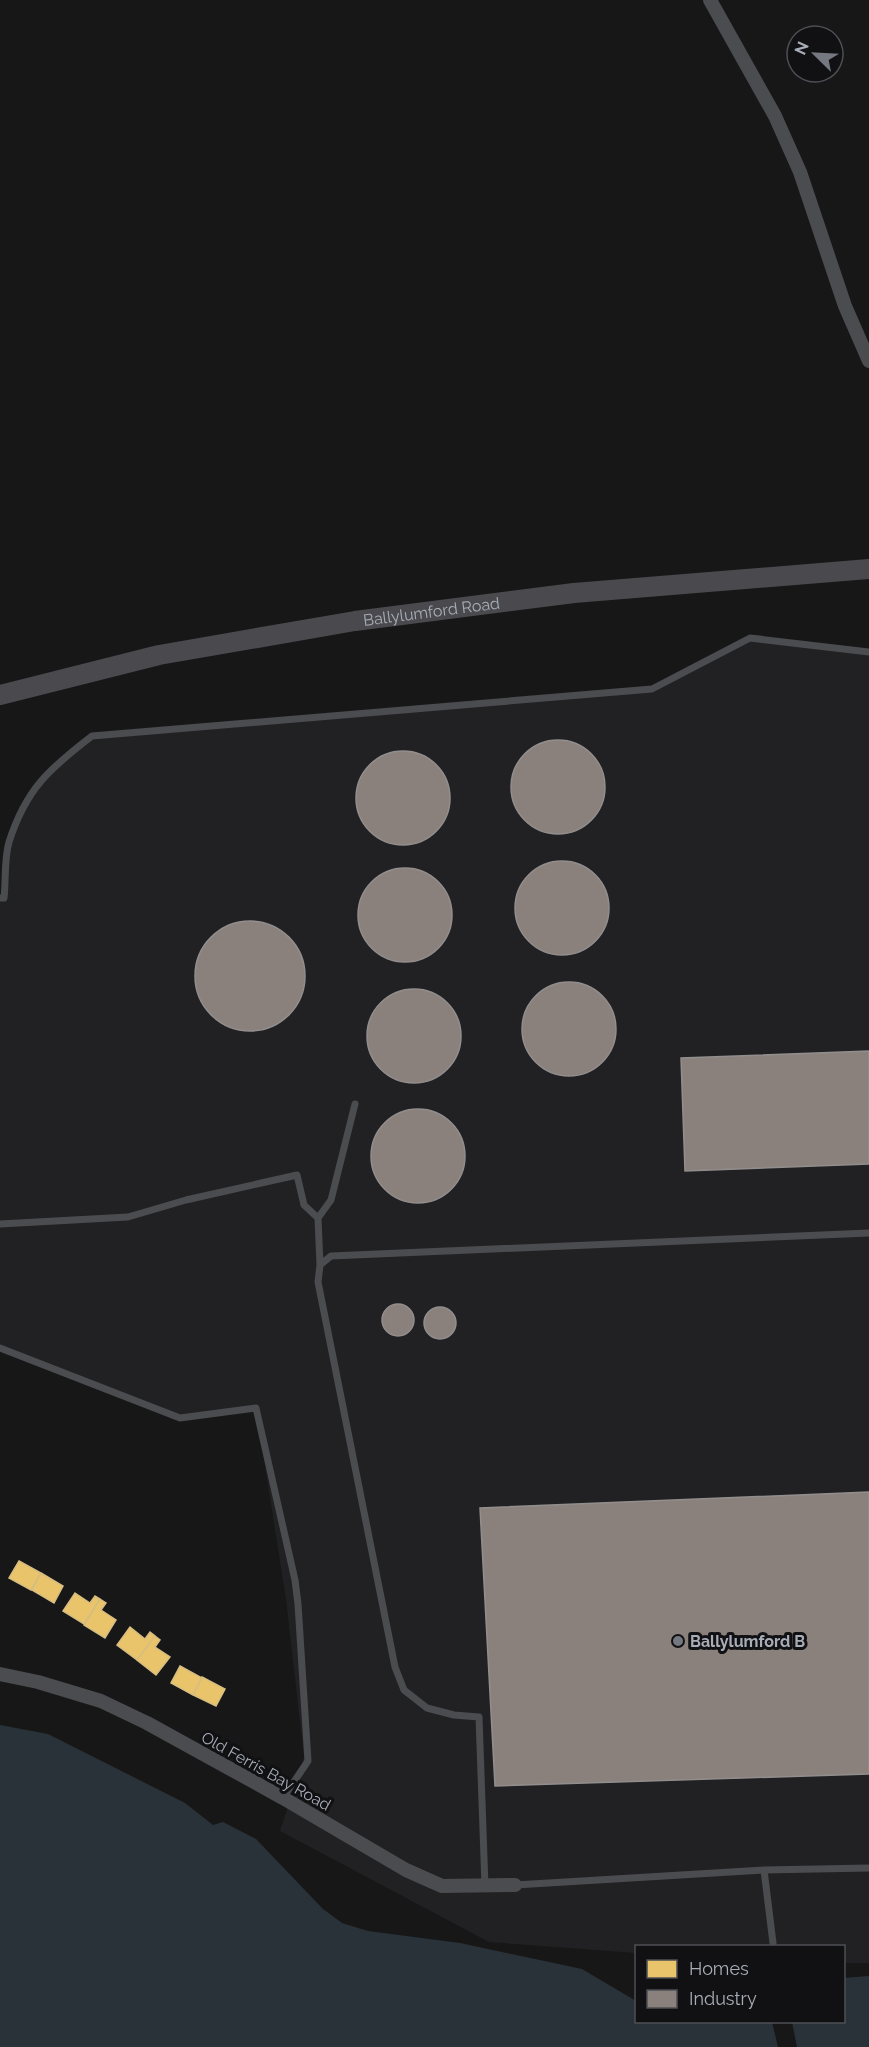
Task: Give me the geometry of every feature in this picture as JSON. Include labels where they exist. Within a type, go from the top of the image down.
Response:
[{"type":"main road","name":"Ballylumford Road","points":[[0,695],[159,655],[366,620],[574,593],[869,569]]},
{"type":"street","points":[[710,0],[770,107],[800,171],[845,306],[869,361]]},
{"type":"street","name":"Old Ferris Bay Road","points":[[0,1674],[38,1682],[101,1701],[147,1723],[284,1798],[406,1870],[442,1886],[515,1885]]},
{"type":"lane","points":[[0,898],[4,897],[9,844],[29,795],[55,765],[92,736],[652,688],[750,638],[869,652]]},
{"type":"lane","points":[[355,1104],[331,1200],[318,1218],[320,1266],[318,1282],[395,1667],[404,1690],[427,1708],[454,1715],[479,1717],[485,1886]]},
{"type":"lane","points":[[0,1224],[128,1217],[186,1200],[297,1175],[304,1206],[318,1218]]},
{"type":"lane","points":[[320,1266],[331,1256],[869,1233]]},
{"type":"lane","points":[[0,1348],[180,1418],[256,1408],[295,1580],[298,1604],[308,1761],[284,1798]]},
{"type":"lane","points":[[515,1885],[764,1870],[869,1868]]},
{"type":"lane","points":[[764,1870],[773,1943]]},
{"type":"shaded area","points":[[750,638],[869,652],[869,1963],[845,1963],[845,1945],[635,1945],[635,1953],[489,1942],[280,1831],[304,1757],[286,1599],[256,1409],[180,1418],[0,1348],[0,898],[4,898],[9,844],[29,795],[92,736],[652,689]]},
{"type":"shaded area","points":[[0,1725],[48,1734],[185,1803],[213,1825],[223,1822],[256,1839],[323,1909],[342,1923],[368,1931],[460,1943],[582,1969],[635,2000],[635,2023],[845,2023],[845,1978],[869,1976],[869,2047],[0,2047]]},
{"type":"pier","points":[[772,2023],[792,2023],[797,2047],[778,2047]]},
{"type":"building: Homes","points":[[19,1561],[41,1573],[31,1590],[9,1578]]},
{"type":"building: Homes","points":[[41,1573],[63,1586],[54,1603],[32,1590]]},
{"type":"building: Homes","points":[[75,1593],[90,1603],[95,1596],[100,1599],[84,1624],[63,1611]]},
{"type":"building: Homes","points":[[100,1599],[106,1603],[101,1610],[116,1620],[105,1638],[84,1625]]},
{"type":"building: Homes","points":[[130,1627],[145,1639],[150,1632],[155,1636],[137,1660],[117,1645]]},
{"type":"building: Homes","points":[[155,1636],[160,1640],[155,1647],[170,1657],[156,1675],[137,1660]]},
{"type":"building: Homes","points":[[180,1666],[202,1678],[193,1695],[171,1683]]},
{"type":"building: Homes","points":[[202,1677],[225,1689],[216,1706],[193,1695]]},
{"type":"building: Industry","points":[[558,740],[576,743],[591,754],[602,769],[605,787],[602,805],[591,820],[576,831],[558,834],[540,831],[525,820],[514,805],[511,787],[514,769],[525,754],[540,743]]},
{"type":"building: Industry","points":[[403,751],[421,754],[436,765],[447,780],[450,798],[447,816],[436,831],[421,842],[403,845],[385,842],[370,831],[359,816],[356,798],[359,780],[370,765],[385,754]]},
{"type":"building: Industry","points":[[562,861],[580,864],[595,875],[606,890],[609,908],[606,926],[595,941],[580,952],[562,955],[544,952],[529,941],[518,926],[515,908],[518,890],[529,875],[544,864]]},
{"type":"building: Industry","points":[[405,868],[423,871],[438,882],[449,897],[452,915],[449,933],[438,948],[423,959],[405,962],[387,959],[372,948],[361,933],[358,915],[361,897],[372,882],[387,871]]},
{"type":"building: Industry","points":[[250,921],[271,925],[289,937],[301,955],[305,976],[301,997],[289,1015],[271,1027],[250,1031],[229,1027],[211,1015],[199,997],[195,976],[199,955],[211,937],[229,925]]},
{"type":"building: Industry","points":[[569,982],[587,985],[602,996],[613,1011],[616,1029],[613,1047],[602,1062],[587,1073],[569,1076],[551,1073],[536,1062],[525,1047],[522,1029],[525,1011],[536,996],[551,985]]},
{"type":"building: Industry","points":[[414,989],[432,992],[447,1003],[458,1018],[461,1036],[458,1054],[447,1069],[432,1080],[414,1083],[396,1080],[381,1069],[370,1054],[367,1036],[370,1018],[381,1003],[396,992]]},
{"type":"building: Industry","points":[[869,1051],[869,1164],[685,1171],[681,1058]]},
{"type":"building: Industry","points":[[418,1109],[436,1112],[451,1123],[462,1138],[465,1156],[462,1174],[451,1189],[436,1200],[418,1203],[400,1200],[385,1189],[374,1174],[371,1156],[374,1138],[385,1123],[400,1112]]},
{"type":"building: Industry","points":[[398,1304],[409,1309],[414,1320],[409,1331],[398,1336],[387,1331],[382,1320],[387,1309]]},
{"type":"building: Industry","points":[[440,1307],[451,1312],[456,1323],[451,1334],[440,1339],[429,1334],[424,1323],[429,1312]]},
{"type":"building: Industry","name":"Ballylumford B","points":[[869,1492],[869,1774],[495,1786],[480,1508]]},
{"type":"place","name":"Ballylumford B","points":[[678,1641]]}]
